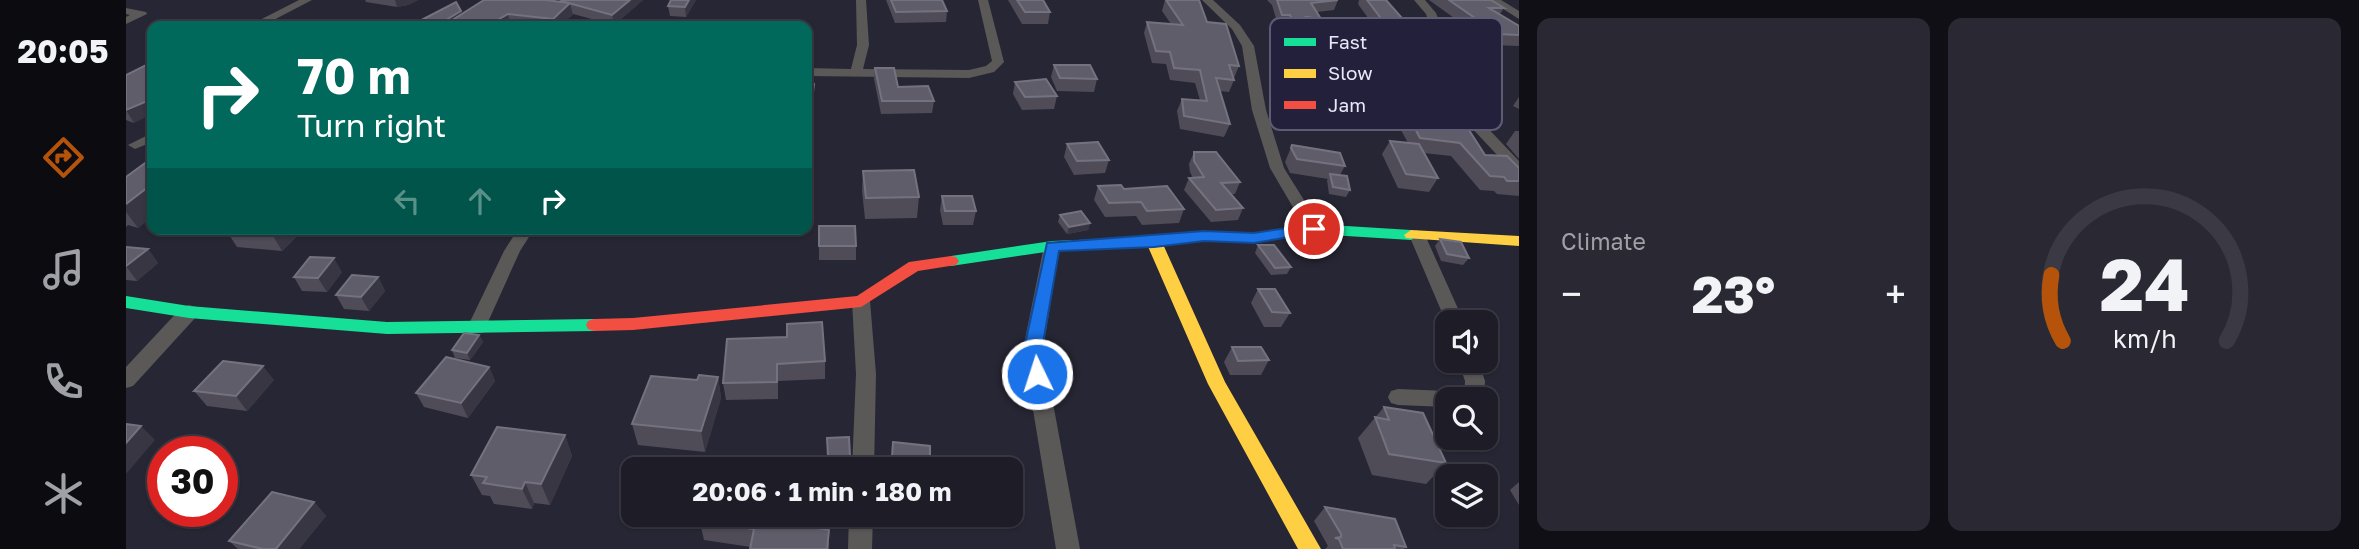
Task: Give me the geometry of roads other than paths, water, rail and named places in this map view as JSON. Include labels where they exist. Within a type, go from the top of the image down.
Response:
[{"type":"street","points":[[264,21],[307,0]]},
{"type":"street","points":[[856,73],[863,46],[861,0]]},
{"type":"street","points":[[812,72],[969,74],[990,69],[998,62],[983,0]]},
{"type":"street","points":[[1208,0],[1236,27],[1248,46],[1259,110],[1278,168],[1314,229]]},
{"type":"street","points":[[1419,0],[1432,18]]},
{"type":"street","points":[[1494,0],[1519,16]]},
{"type":"street","points":[[126,11],[142,14],[126,21]]},
{"type":"street","points":[[1482,130],[1519,170]]},
{"type":"street","points":[[135,145],[147,139]]},
{"type":"street","points":[[126,302],[189,312],[387,328],[633,324],[861,301],[914,266],[1052,246],[1154,242],[1204,236],[1254,238],[1314,229],[1519,240]]},
{"type":"street","points":[[476,328],[522,235]]},
{"type":"street","points":[[1417,235],[1450,310]]},
{"type":"street","points":[[1154,242],[1217,384],[1310,549]]},
{"type":"street","points":[[1052,246],[1033,349],[1068,549]]},
{"type":"street","points":[[861,301],[866,374],[863,457]]},
{"type":"street","points":[[126,380],[189,312]]},
{"type":"street","points":[[1398,397],[1435,399]]},
{"type":"street","points":[[860,549],[861,527]]}]
